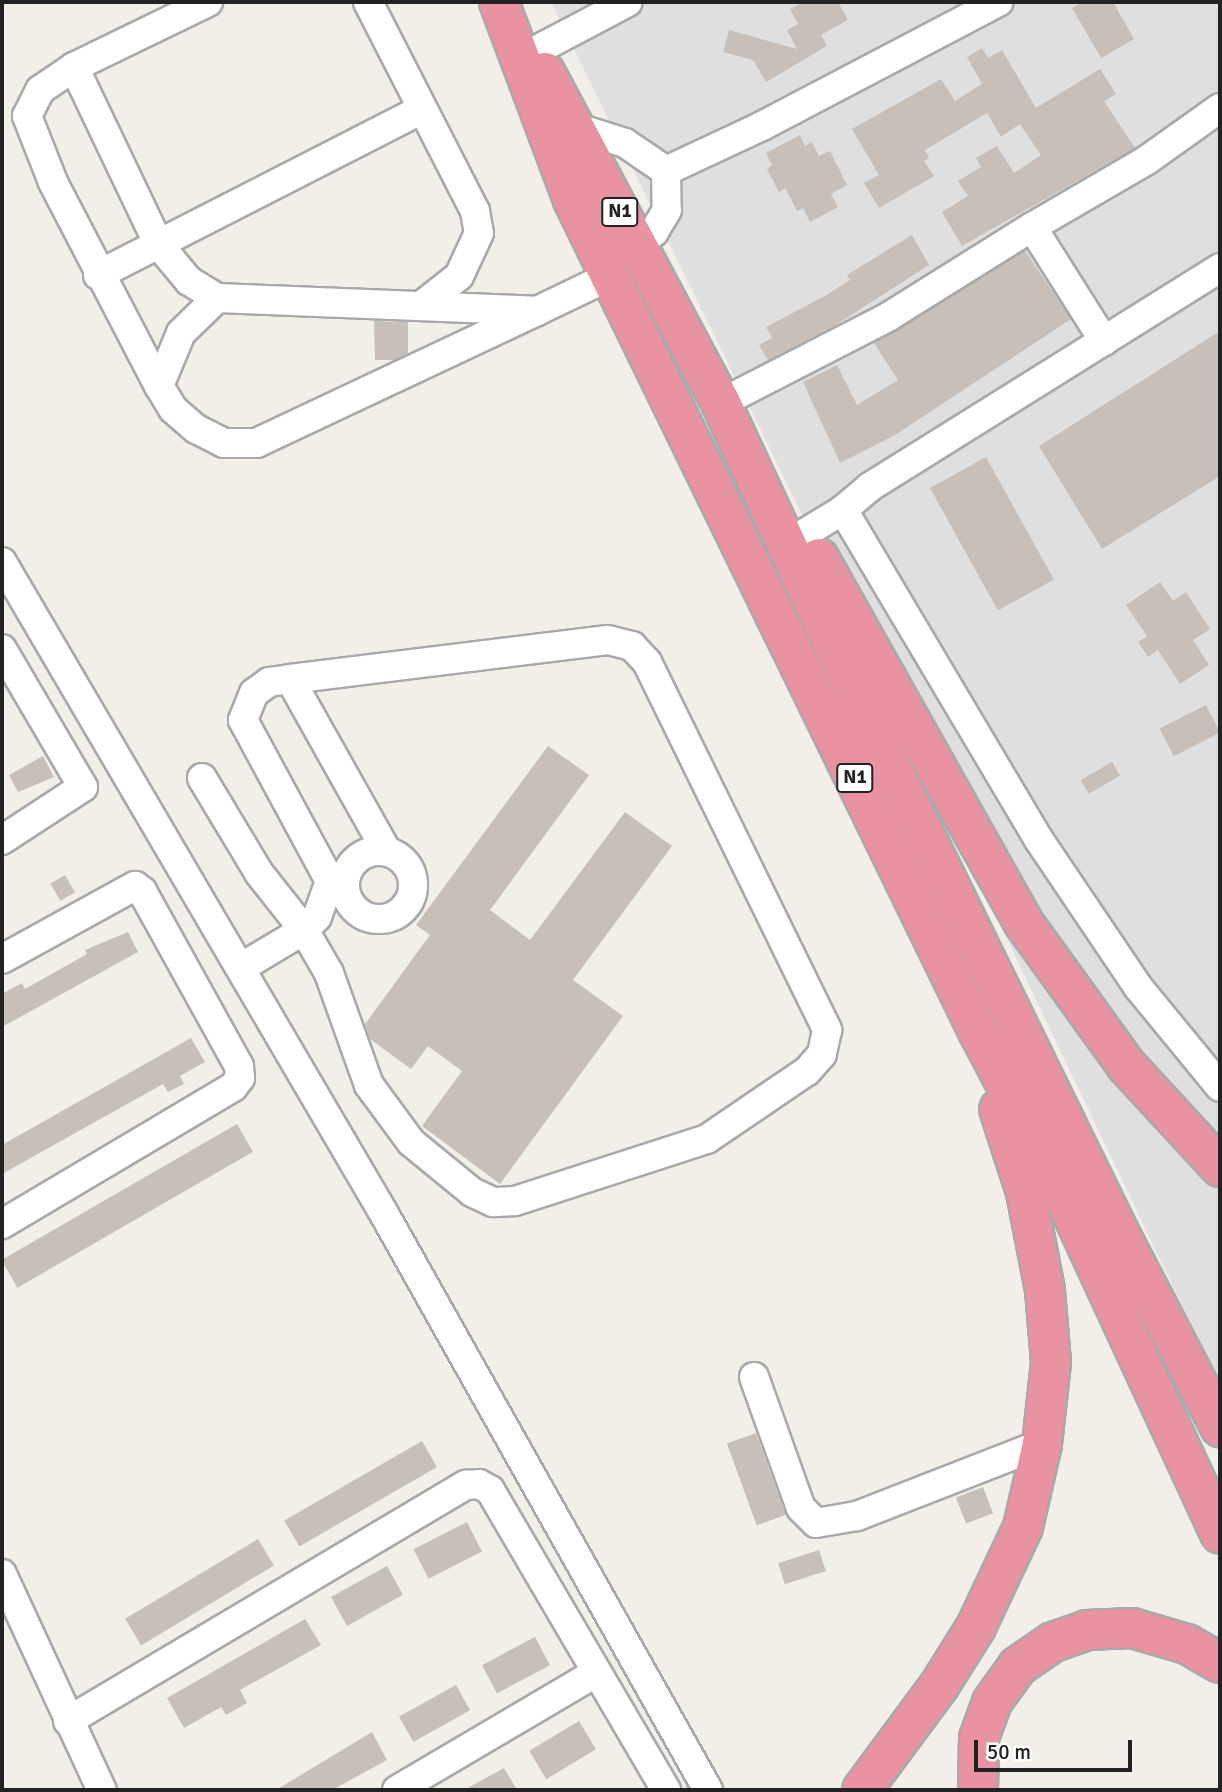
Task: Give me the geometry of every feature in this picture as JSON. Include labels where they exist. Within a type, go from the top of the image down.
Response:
[{"type":"highway","name":"N1","points":[[502,9],[533,52],[578,128],[723,408],[968,923],[1119,1232],[1220,1427]]},
{"type":"highway","name":"N1","points":[[502,9],[573,200],[979,1033],[1059,1185],[1220,1534]]},
{"type":"highway","points":[[723,408],[763,455],[1023,922],[1126,1065],[1218,1161]]},
{"type":"highway","points":[[862,1790],[939,1686],[982,1615],[1023,1527],[1042,1444],[1051,1362],[1045,1290],[1026,1192],[979,1033]]},
{"type":"highway","points":[[978,1790],[979,1738],[992,1702],[1018,1666],[1053,1642],[1087,1630],[1132,1628],[1187,1644],[1220,1663]]},
{"type":"street","points":[[208,2],[74,67],[40,90],[27,116],[98,275],[173,409],[196,429],[224,443],[257,443],[610,276]]},
{"type":"street","points":[[368,2],[475,211],[479,233],[459,276],[421,306]]},
{"type":"street","points":[[533,52],[628,2]]},
{"type":"street","points":[[666,171],[762,126],[998,2]]},
{"type":"street","points":[[74,67],[159,245],[189,281],[217,298],[537,312]]},
{"type":"street","points":[[723,408],[888,317],[1032,227],[1147,160],[1220,108]]},
{"type":"street","points":[[98,275],[422,109]]},
{"type":"street","points":[[578,128],[625,142],[666,171]]},
{"type":"street","points":[[637,245],[654,232],[667,209],[666,171]]},
{"type":"street","points":[[1032,227],[1104,341]]},
{"type":"street","points":[[805,533],[843,510],[870,487],[1220,268]]},
{"type":"street","points":[[159,386],[181,332],[217,298]]},
{"type":"street","points":[[843,510],[1039,840],[1138,987],[1220,1087]]},
{"type":"street","points":[[2,562],[242,967],[708,1790]]},
{"type":"street","points":[[202,778],[260,873],[304,930],[329,973],[369,1085],[411,1142],[472,1192],[493,1202],[515,1201],[708,1139],[807,1071],[822,1054],[827,1030],[816,1000],[647,662],[632,646],[608,640],[290,679],[269,682],[254,692],[243,720],[355,910],[374,919],[395,916],[409,901],[413,881],[404,862],[387,852],[290,679]]},
{"type":"street","points":[[2,649],[83,788],[2,840]]},
{"type":"street","points":[[242,967],[304,930],[317,917],[338,881],[359,857],[387,852]]},
{"type":"street","points":[[2,959],[135,886],[142,891],[239,1066],[240,1078],[233,1087],[2,1224]]},
{"type":"street","points":[[754,1377],[801,1508],[816,1523],[857,1516],[1042,1444]]},
{"type":"street","points":[[68,1721],[467,1485],[479,1484],[490,1490],[666,1790]]},
{"type":"street","points":[[2,1574],[102,1790]]},
{"type":"street","points":[[397,1790],[596,1673]]},
{"type":"shaded area","points":[[551,2],[1220,2],[1220,1385],[890,694]]},
{"type":"building","points":[[804,2],[838,2],[848,20],[821,35],[827,46],[766,82],[753,60],[723,52],[729,30],[797,49],[787,30],[798,24],[790,9]]},
{"type":"building","points":[[1083,2],[1113,2],[1134,39],[1101,58],[1072,8]]},
{"type":"building","points":[[982,48],[988,58],[1002,50],[1036,108],[1100,69],[1116,94],[1104,101],[1135,148],[962,246],[942,212],[968,196],[958,181],[981,167],[976,158],[997,146],[1014,173],[1041,155],[1020,124],[1001,137],[987,113],[925,150],[929,158],[924,161],[934,176],[879,208],[864,183],[879,175],[852,129],[941,79],[955,101],[982,84],[967,57]]},
{"type":"building","points":[[800,135],[805,146],[812,142],[819,156],[830,151],[847,185],[831,194],[838,207],[810,222],[803,208],[797,211],[785,188],[779,192],[767,169],[772,165],[766,153]]},
{"type":"building","points":[[912,235],[929,265],[831,328],[768,360],[759,345],[772,338],[766,327],[850,280],[847,275]]},
{"type":"building","points":[[1025,251],[1071,319],[895,435],[840,463],[803,382],[837,365],[857,405],[898,380],[874,343]]},
{"type":"building","points":[[374,321],[408,322],[408,353],[395,360],[375,360]]},
{"type":"building","points":[[1220,331],[1220,476],[1102,549],[1039,446]]},
{"type":"building","points":[[986,457],[1054,579],[998,610],[930,488]]},
{"type":"building","points":[[1160,582],[1173,601],[1186,592],[1210,629],[1193,640],[1209,665],[1180,684],[1158,650],[1148,657],[1138,642],[1147,636],[1126,605]]},
{"type":"building","points":[[1206,705],[1220,733],[1174,756],[1160,729]]},
{"type":"building","points":[[548,746],[589,775],[490,910],[530,940],[625,812],[672,846],[573,980],[623,1016],[500,1184],[422,1126],[462,1071],[428,1046],[411,1069],[370,1039],[365,1024],[430,935],[416,925]]},
{"type":"building","points":[[43,756],[54,777],[18,792],[9,775]]},
{"type":"building","points":[[1112,762],[1120,776],[1089,794],[1081,780]]},
{"type":"building","points":[[65,875],[75,892],[60,901],[50,884]]},
{"type":"building","points":[[128,932],[138,952],[2,1027],[2,994],[22,983],[25,989],[87,954],[85,950]]},
{"type":"building","points":[[191,1038],[205,1062],[180,1076],[184,1084],[168,1092],[163,1084],[2,1174],[2,1145]]},
{"type":"building","points":[[237,1124],[253,1152],[17,1288],[2,1260]]},
{"type":"building","points":[[756,1433],[786,1515],[757,1525],[727,1444]]},
{"type":"building","points":[[422,1441],[437,1467],[299,1546],[284,1520]]},
{"type":"building","points":[[983,1487],[993,1513],[966,1524],[956,1497]]},
{"type":"building","points":[[467,1522],[482,1551],[429,1579],[414,1549]]},
{"type":"building","points":[[258,1539],[274,1566],[141,1645],[125,1619]]},
{"type":"building","points":[[819,1550],[826,1571],[785,1584],[778,1563]]},
{"type":"building","points":[[387,1566],[403,1595],[347,1626],[331,1597]]},
{"type":"building","points":[[305,1619],[321,1645],[240,1690],[247,1703],[226,1715],[221,1707],[184,1728],[167,1698]]},
{"type":"building","points":[[535,1637],[550,1665],[497,1693],[482,1665]]},
{"type":"building","points":[[456,1685],[470,1710],[413,1742],[399,1717]]},
{"type":"building","points":[[579,1721],[596,1749],[546,1779],[529,1751]]},
{"type":"building","points":[[372,1732],[387,1760],[332,1790],[276,1790]]},
{"type":"building","points":[[504,1768],[517,1790],[464,1790]]}]
